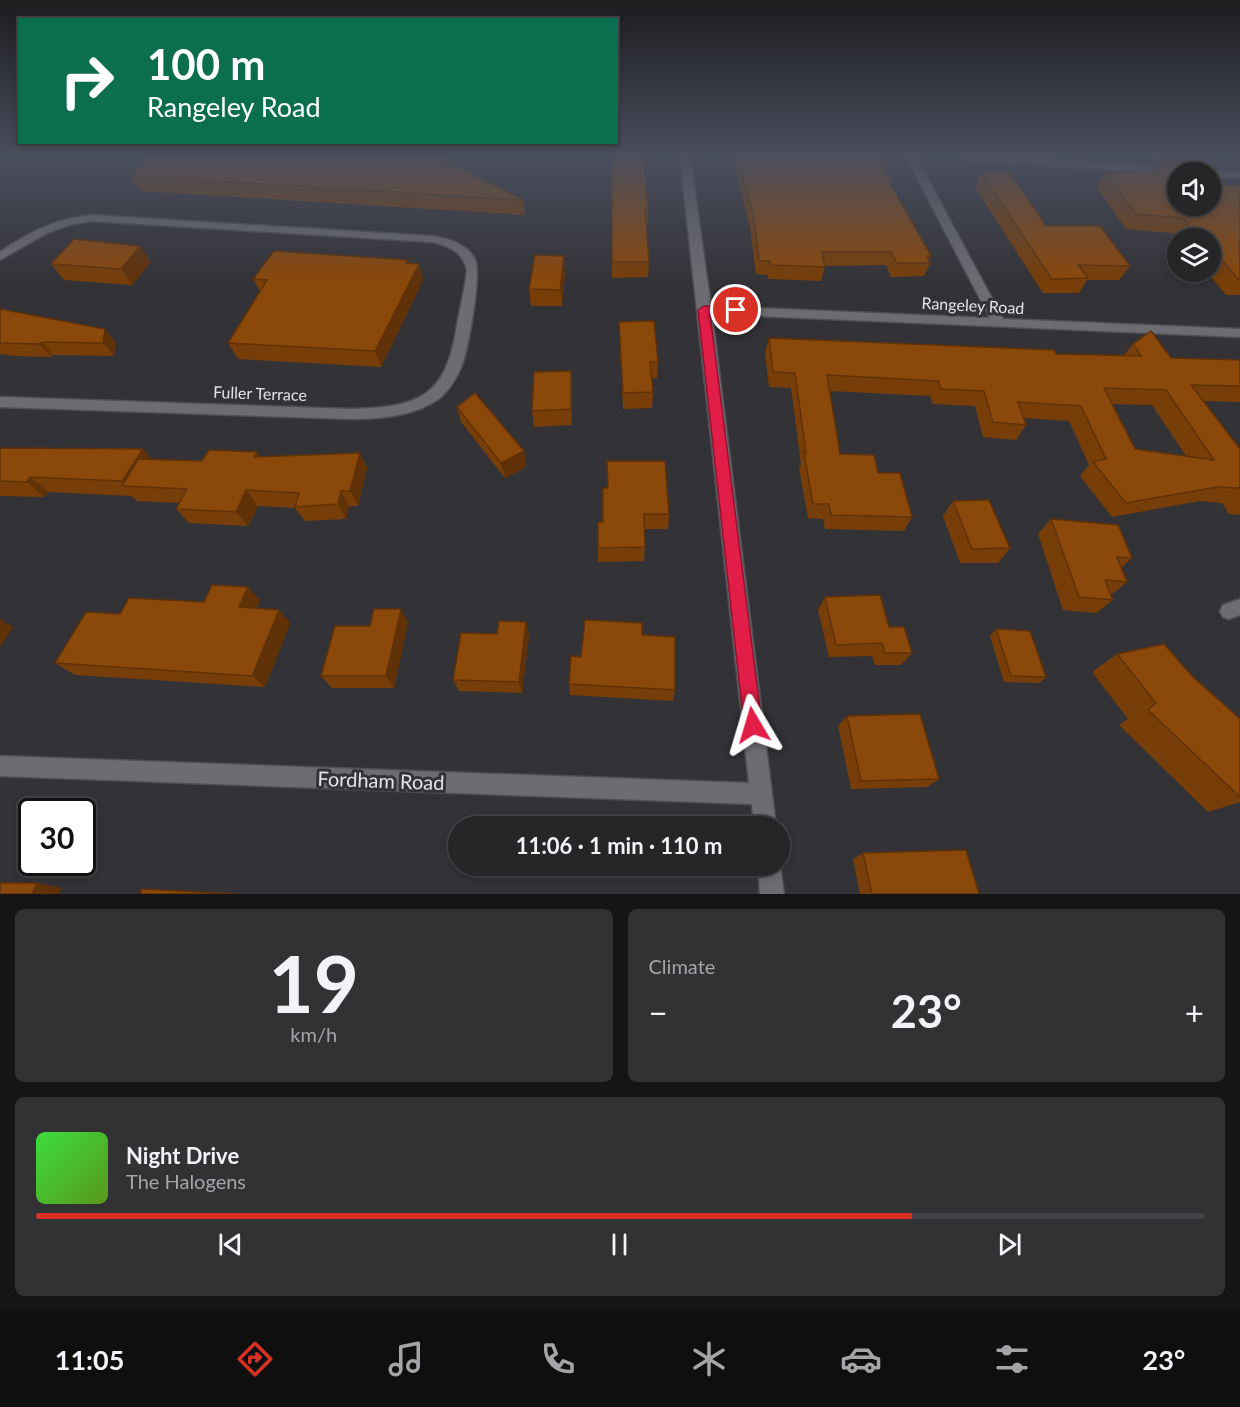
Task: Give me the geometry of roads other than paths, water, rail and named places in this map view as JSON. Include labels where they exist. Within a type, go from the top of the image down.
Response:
[{"type":"street","points":[[690,199],[764,816]]},
{"type":"street","points":[[933,199],[998,322]]},
{"type":"street","name":"Fuller Terrace","points":[[0,257],[41,230],[64,222],[92,218],[432,239],[458,247],[470,259],[472,276],[455,368],[446,383],[432,396],[395,411],[351,414],[0,402]]},
{"type":"street","name":"Rangeley Road","points":[[704,310],[1240,333]]},
{"type":"street","name":"Fordham Road","points":[[0,766],[761,794]]},
{"type":"street","points":[[770,876],[772,894]]}]
